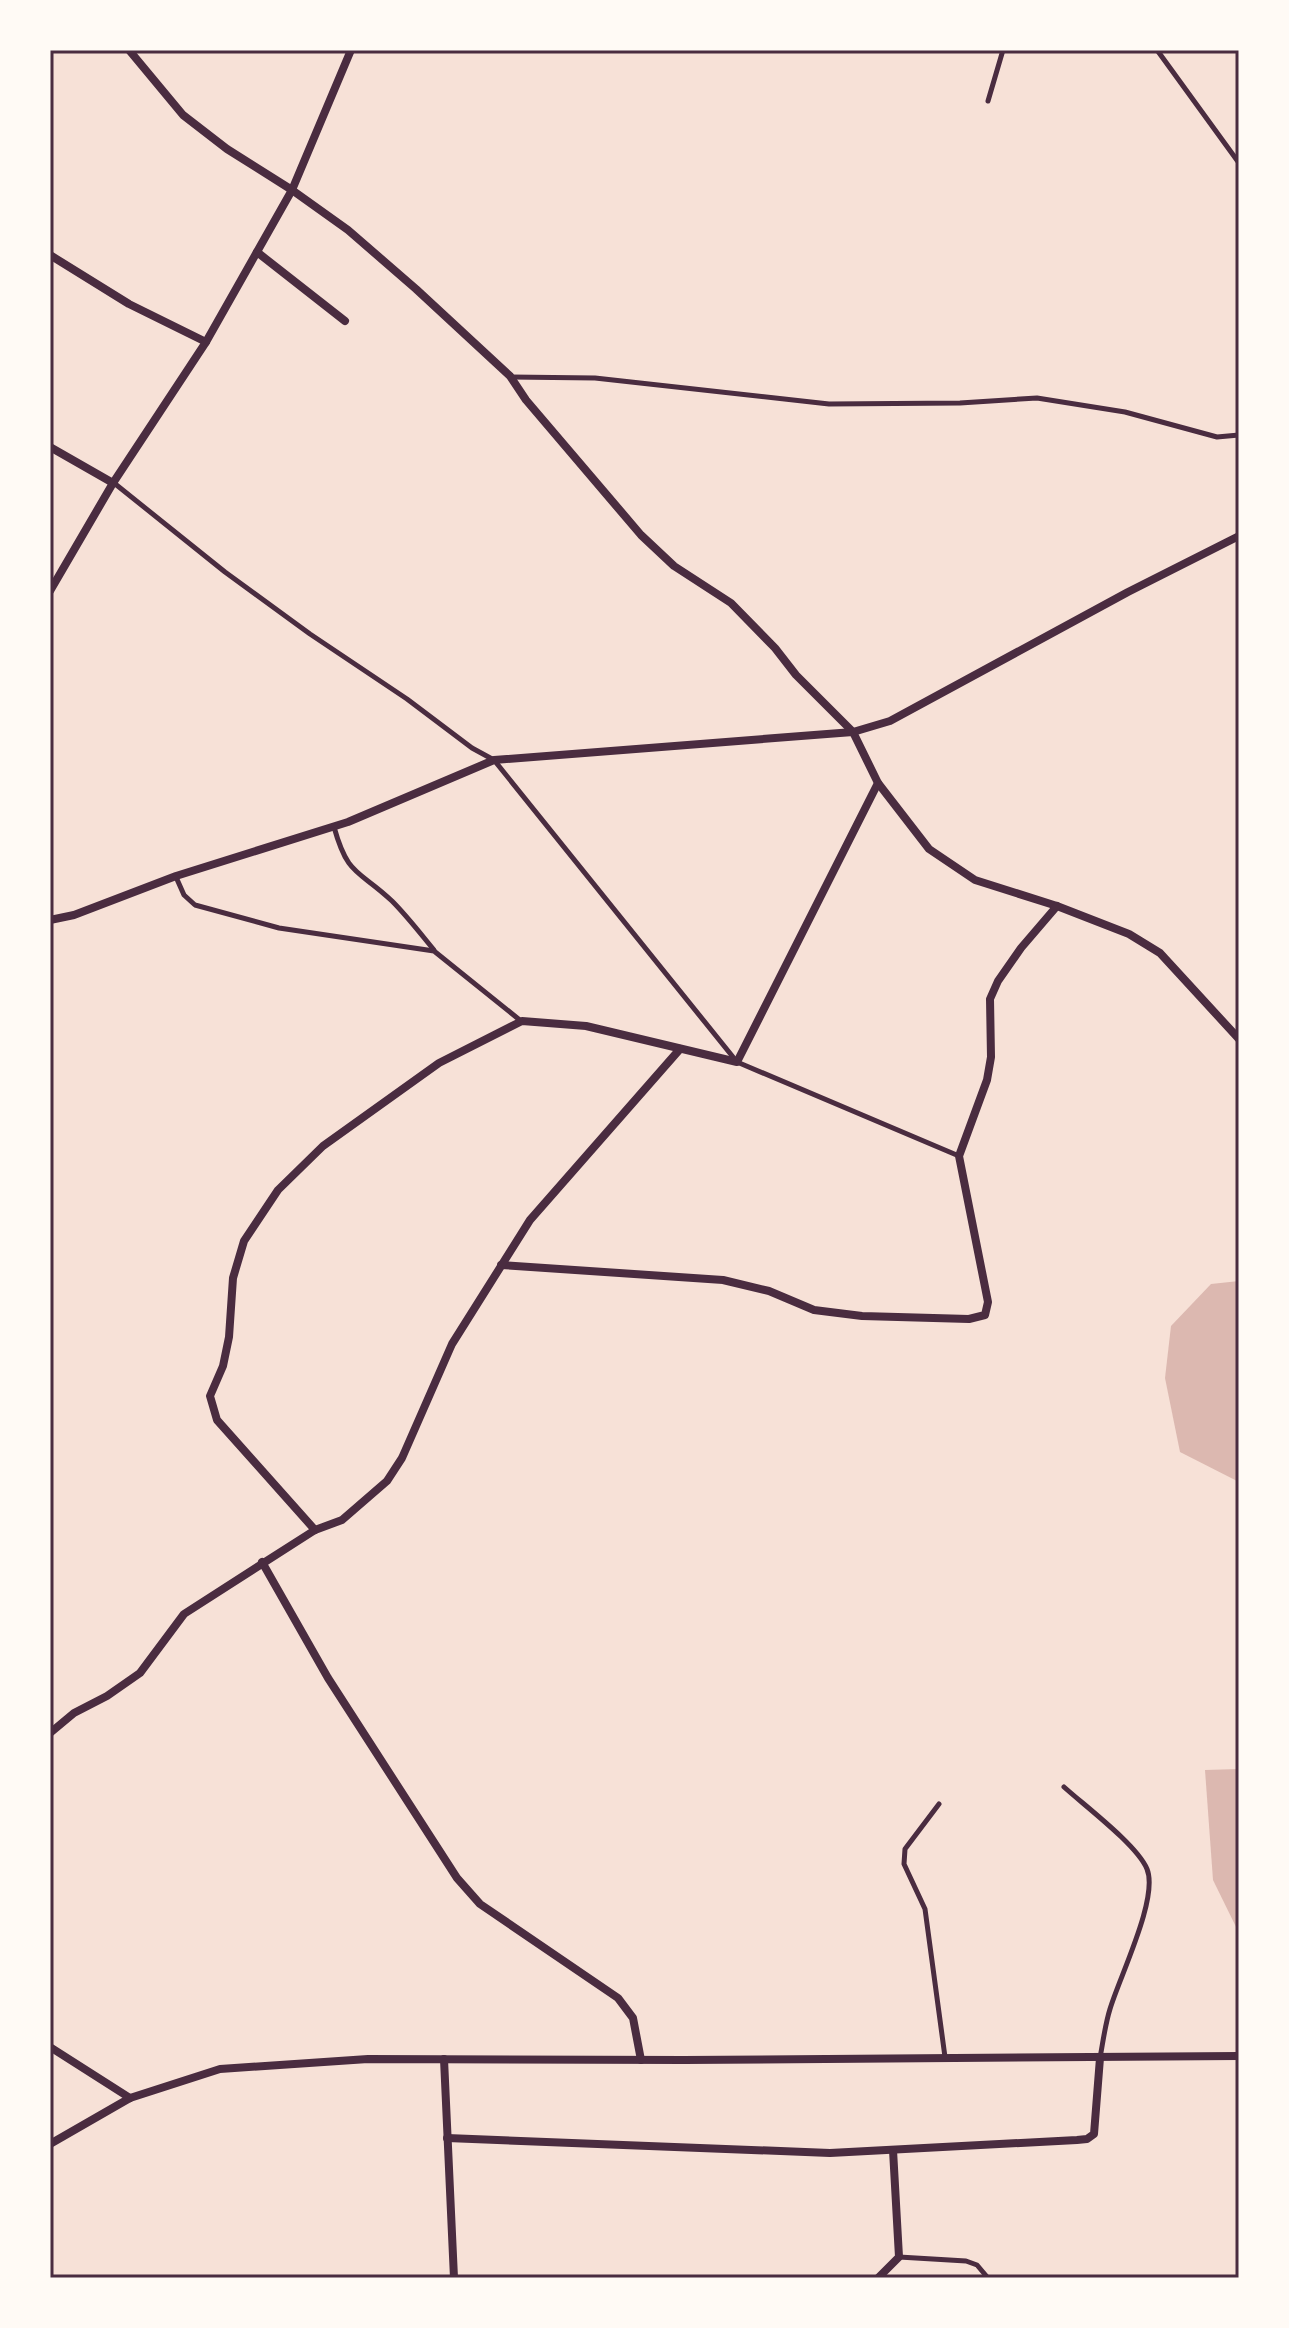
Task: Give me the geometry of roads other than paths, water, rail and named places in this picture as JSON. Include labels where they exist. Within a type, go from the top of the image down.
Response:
[{"type":"street","points":[[129,50],[183,115],[227,149],[348,230],[510,376],[526,400],[641,535],[674,566],[731,603],[853,732],[878,783],[929,849],[975,880],[1057,906],[1129,934],[1160,953],[1239,1039]]},
{"type":"street","points":[[50,591],[113,483],[206,342],[292,190],[351,50]]},
{"type":"street","points":[[257,252],[345,321]]},
{"type":"street","points":[[50,255],[129,304],[206,342]]},
{"type":"street","points":[[50,447],[113,483]]},
{"type":"street","points":[[50,920],[74,915],[176,876],[334,827],[494,760],[853,732],[890,721],[1128,592],[1239,536]]},
{"type":"street","points":[[315,1530],[217,1420],[210,1396],[223,1366],[229,1337],[233,1278],[244,1241],[278,1190],[323,1146],[439,1063],[522,1021],[586,1026],[737,1062],[878,783]]},
{"type":"street","points":[[501,1265],[723,1280],[769,1291],[814,1310],[862,1316],[969,1319],[985,1315],[988,1302],[959,1156],[987,1080],[991,1057],[990,999],[998,981],[1021,948],[1057,906]]},
{"type":"street","points":[[50,1733],[74,1713],[107,1696],[140,1673],[184,1614],[315,1530],[342,1520],[387,1481],[402,1458],[452,1344],[530,1220],[680,1049]]},
{"type":"street","points":[[262,1562],[328,1678],[457,1878],[480,1904],[618,1998],[633,2018],[641,2060]]},
{"type":"street","points":[[50,2047],[130,2098]]},
{"type":"street","points":[[52,2142],[130,2098],[220,2069],[368,2059],[1239,2056]]},
{"type":"street","points":[[447,2138],[815,2152],[1087,2139],[1094,2134],[1100,2058]]},
{"type":"street","points":[[444,2059],[454,2278]]},
{"type":"street","points":[[878,2278],[899,2257],[893,2150]]},
{"type":"lane","points":[[988,101],[1003,50]]},
{"type":"lane","points":[[1157,50],[1239,163]]},
{"type":"lane","points":[[510,376],[595,378],[829,404],[960,403],[1037,398],[1125,412],[1217,437],[1239,435]]},
{"type":"lane","points":[[113,483],[225,572],[310,634],[407,699],[462,741],[494,760],[737,1062],[959,1156]]},
{"type":"lane","points":[[334,827],[342,855],[351,867],[407,916],[434,951],[522,1021]]},
{"type":"lane","points":[[176,876],[184,895],[195,905],[279,928],[434,951]]},
{"type":"lane","points":[[1064,1787],[1129,1846],[1147,1868],[1150,1887],[1128,1965],[1110,2008],[1100,2058]]},
{"type":"lane","points":[[939,1804],[905,1849],[904,1864],[925,1909],[945,2057]]},
{"type":"lane","points":[[899,2257],[966,2261],[977,2265],[988,2278]]}]
